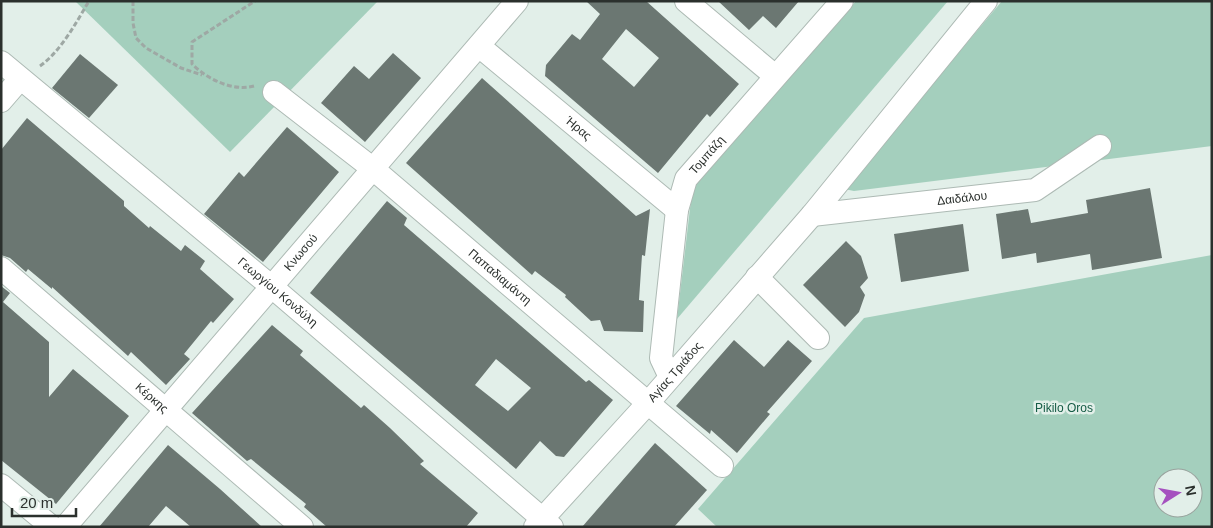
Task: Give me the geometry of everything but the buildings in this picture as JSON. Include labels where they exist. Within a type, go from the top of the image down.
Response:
[{"type":"street","name":"Κνωσού","points":[[65,527],[372,168],[518,1]]},
{"type":"street","points":[[686,1],[775,76]]},
{"type":"street","name":"Τομπάζη","points":[[670,377],[661,358],[677,210],[686,179],[842,1]]},
{"type":"street","name":"Αγίας Τριάδος","points":[[543,524],[812,215],[986,1]]},
{"type":"street","name":"Ήρας","points":[[479,46],[677,210]]},
{"type":"street","name":"Γεωργίου Κονδύλη","points":[[1,62],[272,287],[543,524]]},
{"type":"street","points":[[1,100],[20,79]]},
{"type":"street","name":"Παπαδιαμάντη","points":[[274,92],[372,168],[722,466]]},
{"type":"street","name":"Δαιδάλου","points":[[812,215],[1035,190],[1100,146]]},
{"type":"street","name":"Κέρκης","points":[[1,268],[167,408],[302,527]]},
{"type":"street","points":[[757,277],[818,338]]},
{"type":"street","points":[[1,486],[52,527]]},
{"type":"path","points":[[20,79],[48,60],[89,1]]},
{"type":"path","points":[[133,1],[133,23],[136,38],[141,43],[181,68],[245,89],[260,84],[274,92]]},
{"type":"path","points":[[203,75],[192,64],[192,42],[219,22],[242,12],[255,1]]},
{"type":"green space","points":[[75,1],[378,1],[230,152]]},
{"type":"green space","points":[[856,1],[948,1],[677,319],[693,183]]},
{"type":"green space","points":[[1002,1],[1212,1],[1212,146],[854,191],[844,189]]},
{"type":"green space","name":"Pikilo Oros","points":[[1212,255],[1212,527],[717,527],[698,509],[864,318]]}]
